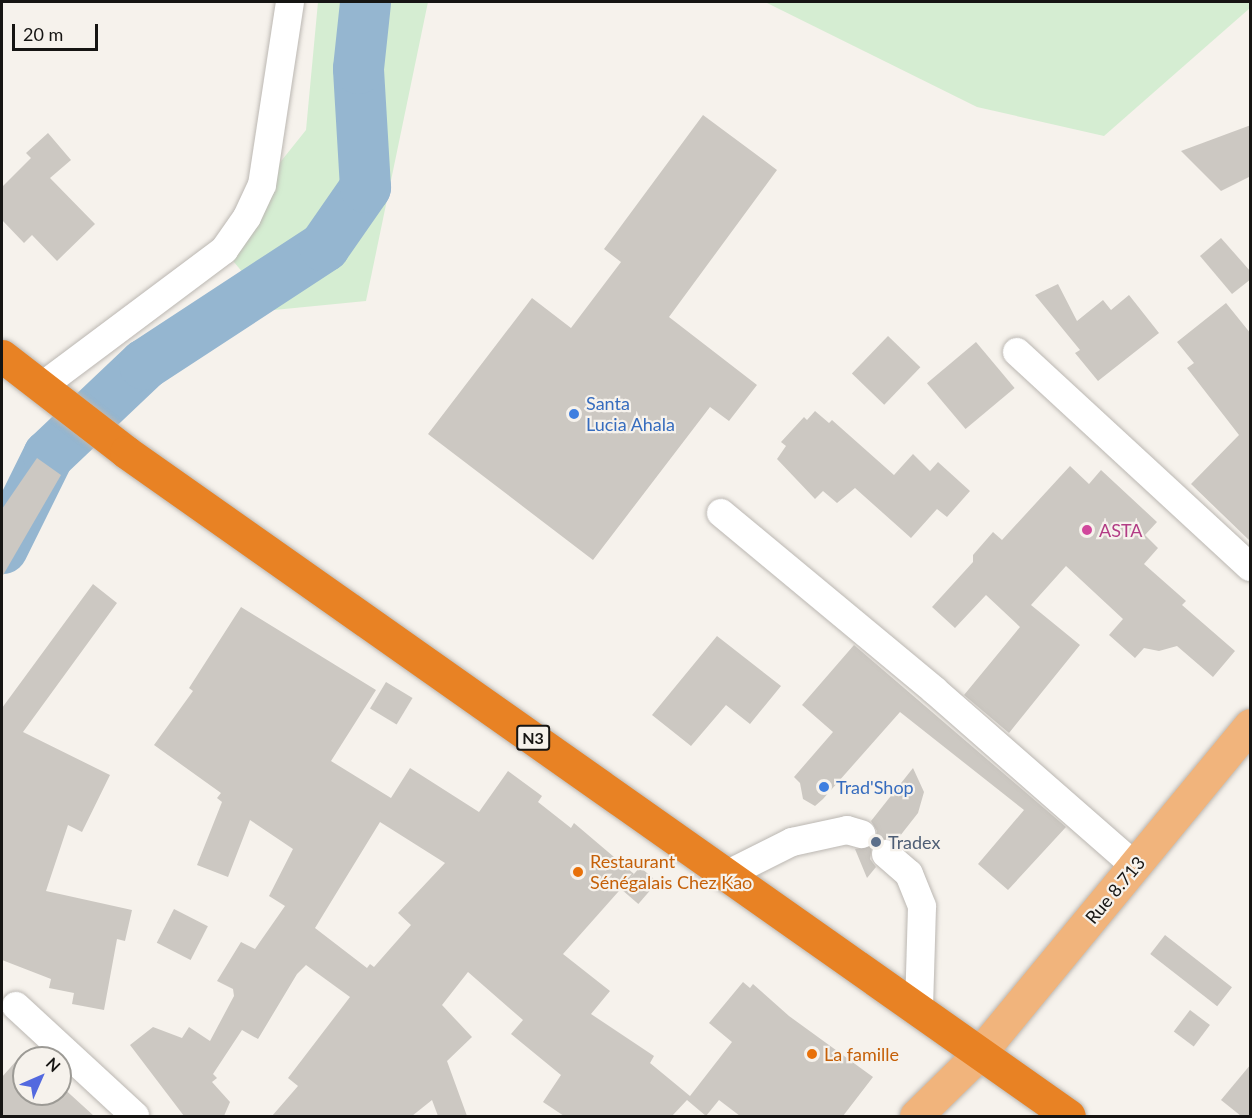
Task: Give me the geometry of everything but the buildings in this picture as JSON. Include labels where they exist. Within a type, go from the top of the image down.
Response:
[{"type":"highway","name":"N3","points":[[2,356],[272,556],[728,874],[1069,1116]]},
{"type":"main road","name":"Rue 8.713","points":[[916,1116],[979,1054],[1251,725]]},
{"type":"street","points":[[41,387],[224,250],[247,217],[262,185],[290,2]]},
{"type":"street","points":[[1017,352],[1251,567]]},
{"type":"street","points":[[721,513],[933,690],[1135,866]]},
{"type":"street","points":[[728,874],[792,842],[847,830],[861,834]]},
{"type":"street","points":[[886,854],[909,874],[922,907],[919,1011]]},
{"type":"street","points":[[16,1006],[135,1116]]},
{"type":"green space","points":[[318,2],[428,2],[366,301],[274,310],[224,250],[262,185],[306,130]]},
{"type":"green space","points":[[765,2],[1250,2],[1250,8],[1104,136],[977,107]]},
{"type":"waterway","points":[[2,548],[48,455],[144,364],[324,246],[365,187],[358,68],[365,2]]},
{"type":"place","name":"Santa Lucia Ahala","points":[[574,414]]},
{"type":"place","name":"ASTA","points":[[1087,530]]},
{"type":"place","name":"Trad'Shop","points":[[824,787]]},
{"type":"place","name":"Tradex","points":[[876,842]]},
{"type":"place","name":"Restaurant Sénégalais Chez Kao","points":[[578,872]]},
{"type":"place","name":"La famille","points":[[812,1054]]}]
